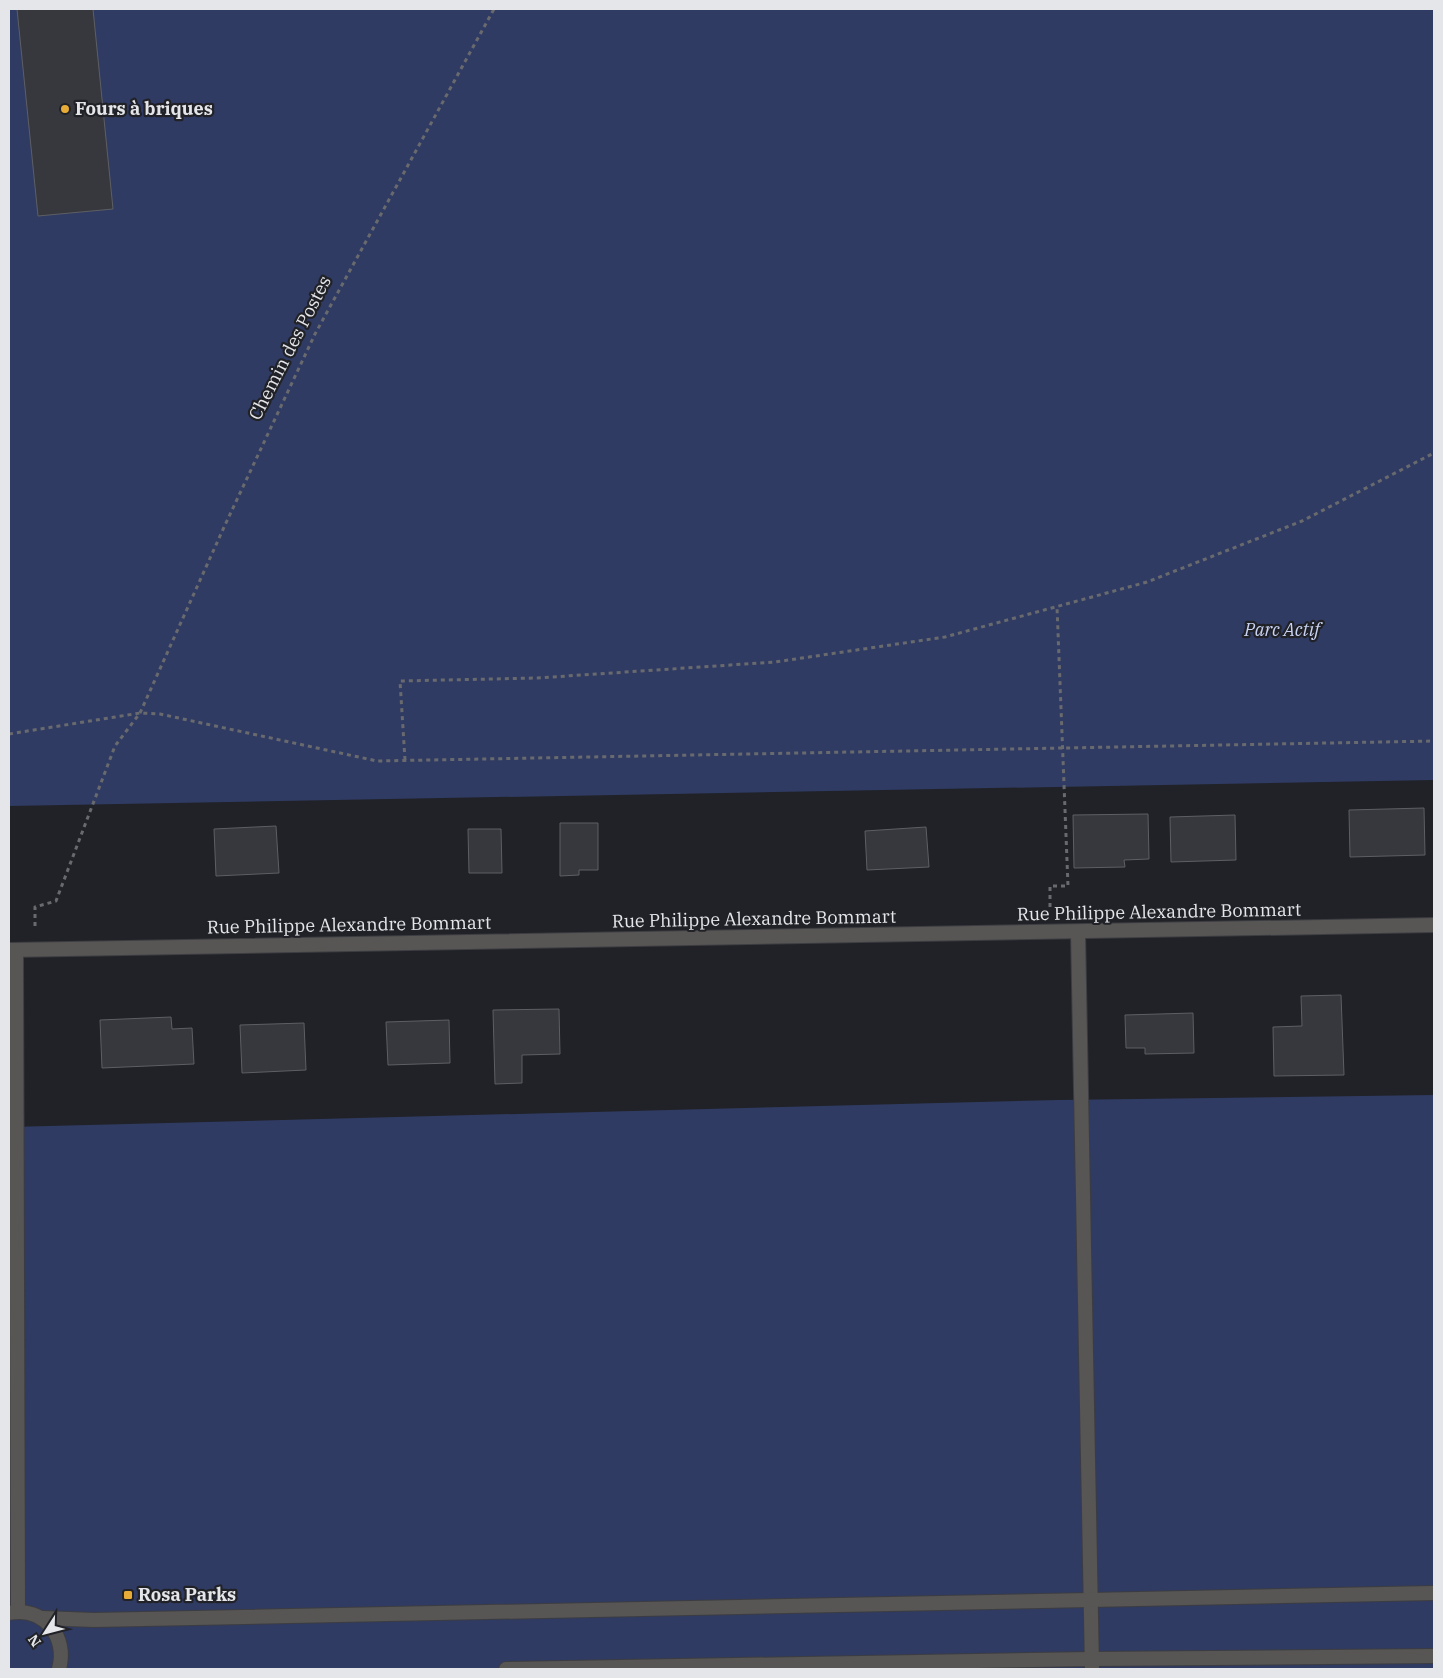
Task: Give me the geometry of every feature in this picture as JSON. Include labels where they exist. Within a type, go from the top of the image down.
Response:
[{"type":"street","name":"Rue Philippe Alexandre Bommart","points":[[12,950],[1434,925]]},
{"type":"street","points":[[1078,932],[1092,1664]]},
{"type":"street","points":[[12,950],[13,1612],[30,1613],[42,1618],[102,1620],[1434,1593]]},
{"type":"street","points":[[42,1618],[55,1632],[60,1643],[62,1656],[59,1669]]},
{"type":"street","points":[[506,1669],[1092,1664],[1434,1656]]},
{"type":"path","name":"Chemin des Postes","points":[[36,949],[35,907],[56,902],[115,746],[140,713],[225,525],[315,334],[494,9]]},
{"type":"path","points":[[405,760],[400,681],[537,678],[775,662],[945,637],[1147,582],[1302,521],[1434,453]]},
{"type":"path","points":[[1050,932],[1050,886],[1068,886],[1057,606]]},
{"type":"path","points":[[9,734],[140,713],[173,715],[377,761],[1434,741]]},
{"type":"green space","name":"Parc Actif","points":[[9,9],[1434,9],[1434,780],[9,806]]},
{"type":"green space","points":[[1434,1095],[1434,1669],[9,1669],[9,1127],[1058,1100]]},
{"type":"building","name":"Fours à briques","points":[[17,9],[93,9],[113,209],[38,216]]},
{"type":"building","points":[[1424,808],[1425,855],[1350,857],[1349,810]]},
{"type":"building","points":[[1148,814],[1149,859],[1124,860],[1125,867],[1074,868],[1073,815]]},
{"type":"building","points":[[1235,815],[1236,860],[1171,862],[1170,817]]},
{"type":"building","points":[[560,823],[598,823],[598,870],[579,870],[579,875],[560,876]]},
{"type":"building","points":[[276,826],[279,873],[216,876],[214,829]]},
{"type":"building","points":[[926,827],[929,867],[867,870],[865,831]]},
{"type":"building","points":[[468,829],[501,829],[502,873],[469,873]]},
{"type":"building","points":[[1341,995],[1344,1075],[1274,1076],[1273,1027],[1302,1026],[1301,996]]},
{"type":"building","points":[[559,1009],[560,1054],[522,1055],[522,1083],[495,1084],[493,1010]]},
{"type":"building","points":[[1193,1013],[1194,1053],[1145,1054],[1145,1048],[1126,1048],[1125,1015]]},
{"type":"building","points":[[171,1017],[172,1029],[192,1028],[194,1064],[102,1068],[100,1020]]},
{"type":"building","points":[[449,1020],[450,1063],[388,1065],[386,1022]]},
{"type":"building","points":[[304,1023],[306,1070],[242,1073],[240,1025]]},
{"type":"place","name":"Fours à briques","points":[[65,109]]},
{"type":"place","name":"Rosa Parks","points":[[128,1595]]}]
